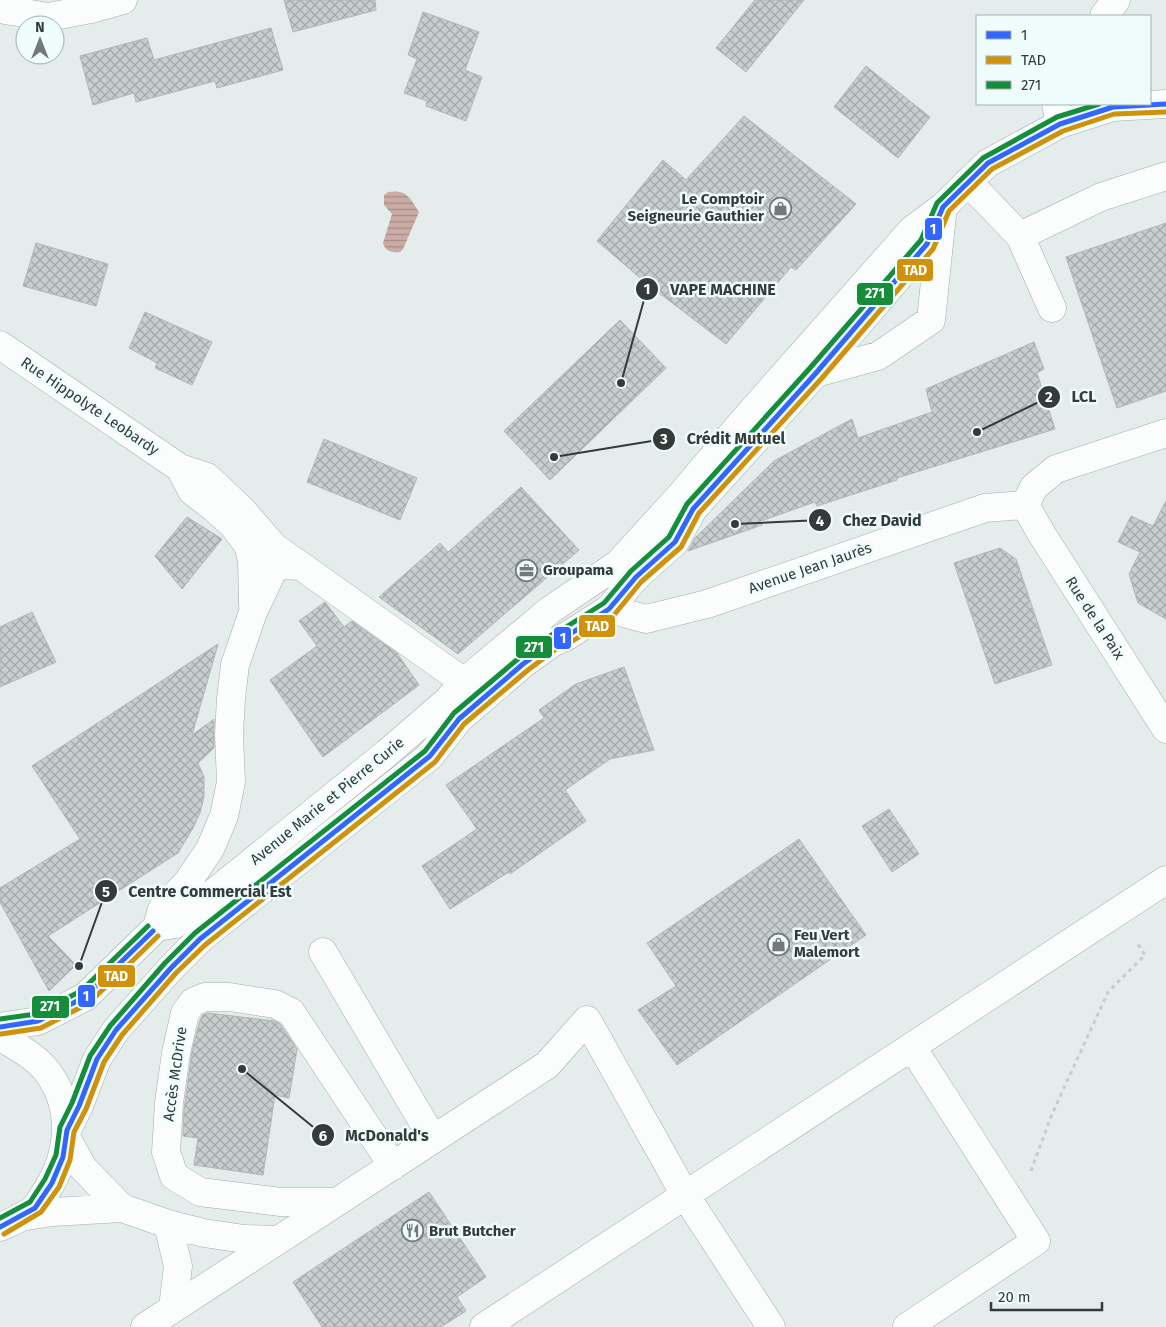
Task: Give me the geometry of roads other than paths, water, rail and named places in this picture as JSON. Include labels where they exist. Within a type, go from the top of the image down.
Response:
[{"type":"main road","points":[[0,9],[48,16],[91,9],[123,0]]},
{"type":"main road","points":[[1105,15],[1116,0]]},
{"type":"main road","points":[[1151,105],[1166,104]]},
{"type":"main road","points":[[627,570],[680,496],[745,419],[912,230],[943,207],[988,163],[1058,114],[1113,107],[1148,105]]},
{"type":"main road","points":[[1020,236],[1101,197],[1166,176]]},
{"type":"main road","points":[[968,182],[1020,236],[1052,308]]},
{"type":"main road","points":[[627,570],[675,542],[693,509],[816,373],[927,244],[943,207]]},
{"type":"main road","points":[[816,373],[878,356],[931,320],[943,207]]},
{"type":"main road","name":"Rue Hippolyte Leobardy","points":[[0,345],[180,468],[207,477],[242,510],[274,547],[464,682]]},
{"type":"main road","points":[[1025,505],[1034,486],[1056,469],[1166,433]]},
{"type":"main road","name":"Rue Hippolyte Leobardy","points":[[180,468],[192,492],[233,525],[248,545],[252,560],[253,612]]},
{"type":"main road","name":"Avenue Jean Jaurès","points":[[609,609],[646,619],[676,612],[707,604],[985,508],[1025,505]]},
{"type":"main road","name":"Rue de la Paix","points":[[1025,505],[1040,533],[1166,729]]},
{"type":"main road","name":"Rue Hippolyte Leobardy","points":[[158,927],[162,909],[187,883],[210,849],[224,816],[231,782],[229,734],[235,666],[253,612],[273,570],[282,564],[301,566]]},
{"type":"main road","name":"Avenue Marie et Pierre Curie","points":[[67,1134],[96,1059],[116,1030],[183,956],[200,939],[430,756],[459,719],[523,664],[552,643],[567,636],[609,609],[627,570]]},
{"type":"main road","name":"Avenue Marie et Pierre Curie","points":[[0,1027],[38,1021],[85,997],[158,927],[175,924],[387,753],[446,702],[464,682],[550,610],[627,570]]},
{"type":"main road","points":[[484,1327],[1166,880]]},
{"type":"main road","points":[[323,952],[433,1139]]},
{"type":"main road","name":"Accès McDrive","points":[[336,1202],[281,1202],[200,1192],[174,1176],[166,1152],[169,1103],[176,1053],[185,1013],[193,1002],[205,997],[229,997],[275,1004],[291,1012],[393,1166]]},
{"type":"main road","points":[[146,1327],[547,1065],[587,1020],[685,1195],[771,1327]]},
{"type":"main road","points":[[0,1038],[33,1056],[51,1077],[63,1102],[67,1134],[63,1157],[52,1182],[35,1208],[10,1222]]},
{"type":"main road","points":[[907,1327],[1036,1241],[912,1047]]},
{"type":"main road","points":[[67,1134],[83,1168],[122,1208]]},
{"type":"main road","points":[[10,1222],[53,1212],[122,1208],[168,1224],[204,1233],[244,1239],[278,1240]]},
{"type":"main road","points":[[168,1224],[178,1266],[173,1308]]},
{"type":"place","name":"Le Comptoir Seigneurie Gauthier","points":[[780,208]]},
{"type":"place","name":"VAPE MACHINE","points":[[621,383]]},
{"type":"place","name":"LCL","points":[[977,432]]},
{"type":"place","name":"Crédit Mutuel","points":[[554,457]]},
{"type":"place","name":"Chez David","points":[[735,524]]},
{"type":"place","name":"Groupama","points":[[527,570]]},
{"type":"place","name":"Feu Vert Malemort","points":[[778,944]]},
{"type":"place","name":"Centre Commercial Est","points":[[79,966]]},
{"type":"place","name":"McDonald's","points":[[242,1069]]},
{"type":"place","name":"Brut Butcher","points":[[413,1231]]}]
